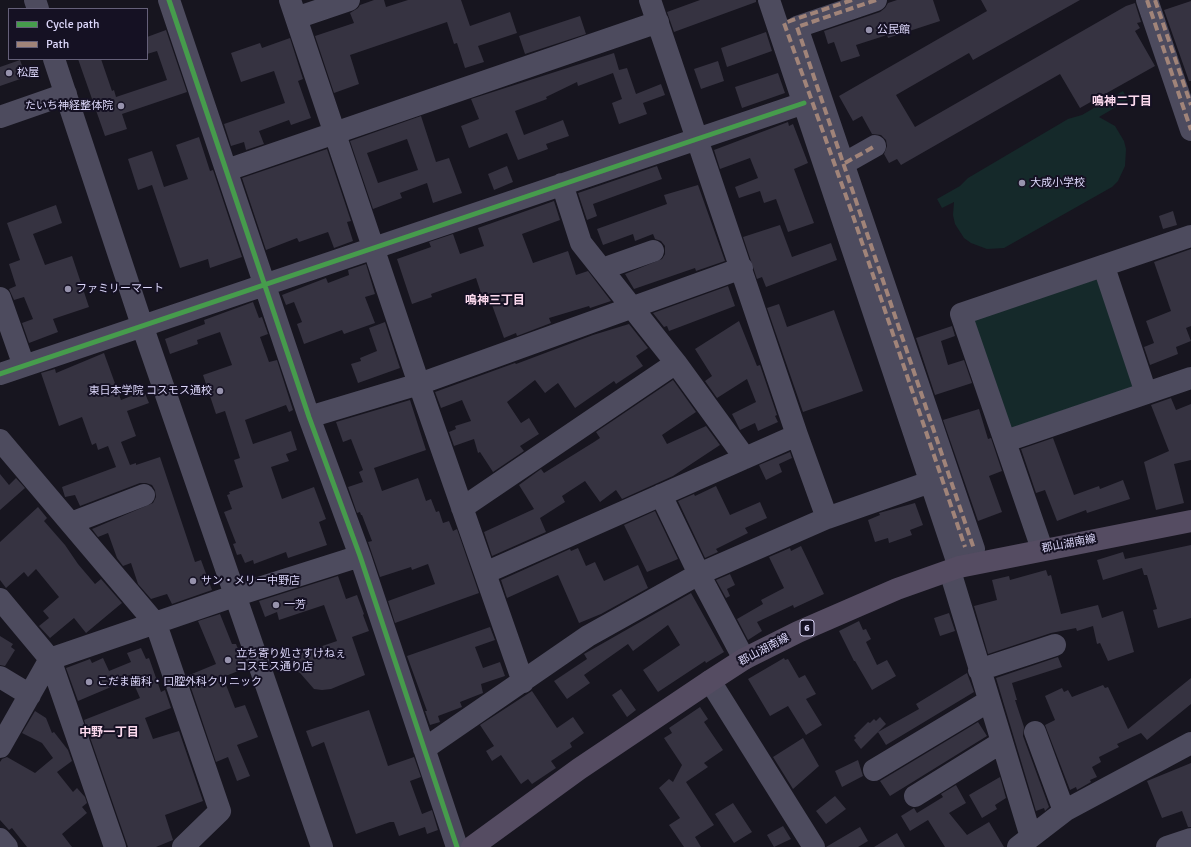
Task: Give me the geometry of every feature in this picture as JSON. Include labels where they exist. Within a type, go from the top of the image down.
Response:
[{"type":"main road","name":"郡山湖南線","points":[[472,847],[580,769],[710,681],[744,659],[798,632],[897,589],[954,569],[1042,549],[1191,521]]},
{"type":"street","points":[[169,0],[266,284],[309,417],[360,556],[457,847]]},
{"type":"street","points":[[349,0],[293,9],[419,384],[523,682]]},
{"type":"street","points":[[650,0],[696,139],[742,268],[797,435],[827,518]]},
{"type":"street","points":[[769,0],[930,482],[954,569],[979,670],[1002,742],[1024,842],[1064,811],[1191,743]]},
{"type":"street","points":[[843,1],[784,23],[970,548],[796,27],[876,0]]},
{"type":"street","points":[[1147,0],[1191,130]]},
{"type":"street","points":[[1155,0],[1191,105]]},
{"type":"street","points":[[227,170],[658,22]]},
{"type":"street","points":[[54,60],[142,325],[237,595],[322,847]]},
{"type":"street","points":[[0,117],[66,94]]},
{"type":"street","points":[[0,374],[804,103]]},
{"type":"street","points":[[845,163],[875,146]]},
{"type":"street","points":[[562,184],[581,243],[676,363],[745,458]]},
{"type":"street","points":[[1042,549],[961,314],[1104,267],[1191,236]]},
{"type":"street","points":[[602,269],[653,251]]},
{"type":"street","points":[[1104,267],[1146,393]]},
{"type":"street","points":[[309,417],[419,384],[742,268]]},
{"type":"street","points":[[0,298],[24,366]]},
{"type":"street","points":[[462,508],[676,363]]},
{"type":"street","points":[[1006,441],[1191,378]]},
{"type":"street","points":[[485,573],[797,435]]},
{"type":"street","points":[[0,440],[156,624],[220,811],[183,847]]},
{"type":"street","points":[[424,749],[588,636],[699,574],[827,518],[930,482]]},
{"type":"street","points":[[70,523],[144,495]]},
{"type":"street","points":[[662,495],[699,574],[744,659]]},
{"type":"street","points":[[0,747],[50,659],[156,624],[237,595],[360,556]]},
{"type":"street","points":[[0,600],[50,659],[115,847]]},
{"type":"street","points":[[979,670],[1055,645]]},
{"type":"street","points":[[0,677],[30,695]]},
{"type":"street","points":[[710,681],[814,847]]},
{"type":"street","points":[[874,770],[989,701]]},
{"type":"street","points":[[1035,732],[1064,811]]},
{"type":"street","points":[[915,796],[1002,742]]},
{"type":"street","points":[[0,839],[7,847]]},
{"type":"street","points":[[1167,847],[1191,839]]},
{"type":"green space","points":[[1123,91],[1128,100],[1099,117],[1115,126],[1124,141],[1126,149],[1125,166],[1118,181],[1112,187],[1004,248],[987,249],[971,243],[964,238],[955,224],[953,215],[954,202],[942,208],[937,199],[960,186],[968,178],[1068,119],[1082,115]]},
{"type":"green space","points":[[1101,278],[1138,385],[1009,429],[973,323],[975,316]]},
{"type":"building","points":[[374,0],[384,0],[386,7],[408,0],[461,0],[470,26],[510,12],[517,33],[478,46],[484,62],[465,68],[457,43],[454,44],[447,22],[350,55],[359,84],[334,93],[315,36],[354,23],[350,13],[360,5]]},
{"type":"building","points":[[700,0],[756,0],[756,2],[674,32],[667,12]]},
{"type":"building","name":"公民館","points":[[897,0],[933,0],[940,21],[888,38],[887,35],[856,45],[860,56],[841,62],[834,42],[828,44],[824,31],[880,12],[888,3]]},
{"type":"building","points":[[981,0],[1080,0],[973,60],[969,53],[896,95],[915,127],[1126,6],[1135,3],[1141,22],[1137,23],[1140,28],[1135,31],[1155,66],[1080,108],[1060,74],[901,165],[897,159],[889,163],[884,154],[887,146],[886,140],[881,135],[872,134],[862,116],[853,121],[839,96],[987,11]]},
{"type":"building","points":[[1191,1],[1191,81],[1189,81],[1164,10]]},
{"type":"building","points":[[580,16],[586,34],[525,54],[519,36]]},
{"type":"building","points":[[166,30],[187,92],[122,114],[127,129],[105,136],[78,60],[101,60],[112,91],[114,90],[116,97],[167,80],[157,51],[148,54],[148,37]]},
{"type":"building","points":[[766,32],[772,51],[727,67],[721,48]]},
{"type":"building","points":[[290,38],[303,79],[298,81],[311,118],[291,125],[289,120],[259,131],[264,144],[246,150],[244,142],[231,146],[224,124],[285,103],[274,71],[241,82],[231,53],[260,43],[262,48]]},
{"type":"building","points":[[614,53],[619,70],[627,68],[636,94],[661,84],[665,95],[643,103],[647,114],[619,124],[612,103],[622,99],[613,73],[578,86],[577,82],[546,97],[547,99],[515,111],[524,135],[563,120],[569,136],[546,144],[548,149],[518,160],[507,133],[469,148],[461,126],[479,119],[471,99]]},
{"type":"building","points":[[20,60],[26,77],[0,86],[0,67]]},
{"type":"building","points":[[718,61],[724,81],[701,89],[694,69]]},
{"type":"building","points":[[778,73],[785,93],[742,108],[735,87]]},
{"type":"building","points":[[421,116],[436,162],[449,158],[462,193],[433,203],[427,183],[400,193],[402,198],[373,209],[350,141]],"holes":[[[407,139],[418,170],[378,183],[367,153]]]},
{"type":"building","points":[[788,122],[789,126],[793,124],[808,163],[794,169],[814,223],[788,232],[776,199],[764,203],[760,191],[739,198],[735,187],[758,178],[750,158],[720,169],[714,150]]},
{"type":"building","points":[[199,137],[210,171],[213,170],[242,257],[210,268],[208,259],[180,268],[152,185],[138,190],[128,159],[152,151],[164,187],[188,179],[176,145]]},
{"type":"building","points":[[327,149],[351,221],[347,222],[353,241],[334,248],[328,232],[299,242],[297,238],[266,250],[242,178]]},
{"type":"building","points":[[507,166],[513,182],[494,190],[488,174]]},
{"type":"building","points":[[657,166],[662,179],[593,204],[597,216],[587,220],[578,193]]},
{"type":"building","points":[[698,185],[725,261],[696,271],[695,268],[634,289],[625,274],[662,259],[665,254],[665,246],[661,241],[655,239],[653,234],[635,241],[633,234],[603,245],[597,229],[667,204],[664,195]]},
{"type":"building","points":[[554,201],[560,220],[522,234],[533,263],[568,251],[576,275],[588,271],[611,301],[549,318],[551,323],[517,336],[516,333],[504,338],[488,294],[482,296],[476,278],[431,294],[432,297],[412,304],[397,259],[431,247],[429,242],[453,234],[460,254],[484,246],[478,228]]},
{"type":"building","points":[[56,205],[62,223],[33,234],[45,265],[72,256],[89,307],[53,319],[58,332],[29,343],[22,323],[33,319],[24,297],[14,300],[9,289],[16,286],[9,264],[20,260],[7,223]]},
{"type":"building","points":[[1173,211],[1177,225],[1163,229],[1159,216]]},
{"type":"building","points":[[780,225],[792,257],[831,243],[837,260],[766,287],[762,277],[757,279],[743,237]]},
{"type":"building","points":[[1191,249],[1191,326],[1186,328],[1191,341],[1176,347],[1178,354],[1150,365],[1144,347],[1154,343],[1146,321],[1171,311],[1154,262]]},
{"type":"building","points":[[366,264],[375,294],[365,297],[375,323],[344,334],[342,330],[304,344],[297,324],[302,322],[294,302],[286,305],[282,295],[326,278],[328,283],[349,275],[348,270]]},
{"type":"building","points":[[728,286],[735,306],[669,331],[667,326],[664,327],[653,313]]},
{"type":"building","points":[[253,302],[259,318],[262,317],[268,334],[260,337],[269,362],[277,360],[293,410],[289,412],[286,405],[245,420],[253,444],[291,431],[297,450],[286,454],[289,461],[271,467],[282,499],[314,487],[326,519],[319,522],[327,545],[288,558],[286,552],[254,564],[253,560],[245,563],[241,554],[237,555],[233,544],[236,543],[224,512],[232,509],[227,495],[230,494],[229,492],[243,487],[234,460],[240,458],[225,411],[216,414],[203,375],[232,365],[220,332],[197,340],[198,344],[170,354],[165,339],[205,324],[204,320]]},
{"type":"building","points":[[779,304],[787,327],[834,310],[863,391],[803,412],[767,308]]},
{"type":"building","points":[[739,321],[757,366],[760,365],[777,415],[775,416],[778,422],[758,431],[755,423],[740,430],[732,414],[756,402],[747,379],[717,398],[705,381],[712,376],[695,349]]},
{"type":"building","points":[[385,322],[400,368],[358,383],[351,364],[361,361],[360,358],[377,351],[369,328]]},
{"type":"building","points":[[629,324],[648,348],[636,356],[643,366],[616,384],[614,381],[575,408],[558,383],[545,393],[535,380],[507,402],[521,423],[529,418],[539,434],[520,446],[524,451],[493,472],[480,452],[478,453],[474,439],[454,446],[449,432],[456,429],[455,426],[471,421],[462,400],[441,408],[435,392],[593,335]]},
{"type":"building","points":[[952,326],[955,336],[941,341],[948,365],[964,360],[972,383],[935,395],[916,338]]},
{"type":"building","points":[[104,353],[121,400],[144,391],[149,403],[127,411],[136,436],[121,442],[130,465],[136,463],[136,465],[160,457],[195,562],[201,560],[212,590],[172,604],[167,594],[151,599],[138,584],[131,563],[123,566],[117,558],[108,533],[98,537],[92,529],[153,503],[156,497],[155,490],[152,485],[140,483],[80,506],[75,495],[65,497],[62,487],[116,467],[108,446],[98,450],[96,443],[92,445],[82,417],[59,426],[41,373],[55,369],[56,373]]},
{"type":"building","points":[[673,380],[696,412],[662,435],[667,444],[706,426],[720,445],[673,476],[622,499],[616,490],[600,502],[585,481],[562,496],[565,502],[540,518],[546,532],[492,556],[484,532],[534,509],[519,485],[541,469],[544,473],[600,438],[596,432]]},
{"type":"building","points":[[1171,398],[1176,410],[1191,404],[1191,460],[1174,464],[1184,503],[1156,510],[1144,462],[1169,451],[1151,405]]},
{"type":"building","points":[[410,400],[426,450],[374,468],[382,491],[418,478],[426,501],[431,499],[436,512],[439,511],[443,523],[449,521],[453,531],[457,529],[479,593],[395,623],[388,601],[435,584],[428,564],[412,570],[411,567],[380,577],[368,542],[372,541],[362,515],[360,512],[357,513],[348,487],[363,482],[359,472],[363,470],[351,439],[343,442],[336,422]]},
{"type":"building","points":[[979,409],[988,439],[991,438],[1002,471],[989,476],[1002,512],[978,521],[943,420]]},
{"type":"building","points":[[1053,438],[1074,495],[1099,486],[1100,489],[1123,480],[1130,499],[1087,513],[1086,510],[1057,521],[1045,490],[1036,493],[1021,449]]},
{"type":"building","points":[[790,452],[792,458],[779,464],[782,472],[766,480],[759,465]]},
{"type":"building","points":[[0,474],[9,485],[16,478],[25,488],[0,510]]},
{"type":"building","points":[[716,486],[730,515],[760,502],[767,518],[745,528],[748,533],[716,549],[718,552],[705,558],[678,501],[694,494],[695,496]]},
{"type":"building","points":[[915,503],[923,525],[910,530],[912,535],[889,543],[888,538],[875,542],[868,520],[880,515],[879,513]]},
{"type":"building","points":[[38,507],[47,518],[44,521],[65,545],[78,564],[95,584],[101,579],[122,603],[86,633],[74,618],[50,638],[39,626],[49,618],[43,611],[59,597],[36,569],[28,577],[24,572],[6,588],[0,580],[0,542]]},
{"type":"building","points":[[655,511],[678,559],[647,572],[624,525]]},
{"type":"building","points":[[1191,545],[1191,618],[1158,628],[1153,610],[1157,609],[1147,575],[1144,575],[1142,568],[1103,580],[1097,560],[1123,552],[1125,559]]},
{"type":"building","points":[[801,546],[824,594],[794,608],[793,605],[757,622],[762,631],[748,640],[737,619],[763,604],[761,600],[784,588],[769,557],[790,548],[791,551]]},
{"type":"building","points":[[578,548],[586,566],[595,562],[604,581],[638,565],[648,588],[601,614],[579,623],[558,575],[507,598],[501,580],[570,549],[571,551]]},
{"type":"building","points":[[1046,570],[1048,576],[1051,575],[1061,614],[1098,605],[1102,618],[1123,611],[1134,652],[1108,661],[1100,643],[1097,644],[1093,626],[1077,631],[1076,628],[1051,633],[988,654],[974,606],[997,600],[992,580],[1009,576],[1010,580]]},
{"type":"building","points":[[730,574],[735,585],[727,589],[730,596],[726,598],[716,580]]},
{"type":"building","points":[[338,576],[346,599],[357,595],[369,631],[352,637],[365,675],[331,689],[314,689],[300,673],[278,661],[337,641],[324,605],[279,620],[277,612],[265,617],[259,601]]},
{"type":"building","points":[[691,593],[724,652],[706,663],[705,661],[658,692],[643,670],[680,645],[668,625],[633,651],[628,644],[584,675],[590,683],[567,699],[554,681],[587,659],[584,654]]},
{"type":"building","points":[[949,613],[955,631],[940,636],[934,618]]},
{"type":"building","points":[[220,614],[232,644],[236,644],[246,668],[223,677],[235,708],[245,705],[258,737],[237,745],[250,776],[237,781],[228,757],[216,762],[187,676],[216,664],[198,621]]},
{"type":"building","points":[[859,621],[863,630],[866,629],[871,639],[866,642],[877,665],[887,660],[896,676],[872,690],[854,661],[839,631]]},
{"type":"building","points":[[490,627],[495,640],[475,647],[483,668],[500,662],[505,676],[481,684],[483,693],[460,702],[462,707],[438,716],[440,722],[430,725],[425,711],[427,711],[407,656]]},
{"type":"building","points":[[0,636],[13,644],[11,647],[15,650],[5,666],[0,665]]},
{"type":"building","points":[[141,648],[146,659],[149,658],[161,692],[165,690],[171,708],[145,718],[153,739],[179,731],[203,801],[165,815],[173,840],[156,847],[128,847],[84,720],[140,698],[130,675],[110,683],[111,687],[78,701],[66,668],[90,659],[92,663],[103,658],[109,671],[131,662],[127,653]]},
{"type":"building","points":[[1058,657],[1062,667],[1012,683],[1017,700],[1015,700],[1024,727],[1023,736],[1049,807],[1045,811],[1044,808],[1036,811],[996,678]]},
{"type":"building","points":[[784,658],[785,660],[788,659],[799,678],[805,675],[816,694],[806,699],[822,725],[806,735],[788,706],[770,716],[748,679]]},
{"type":"building","points":[[967,673],[974,692],[886,745],[878,732],[919,709],[916,704]]},
{"type":"building","points":[[1191,678],[1191,704],[1147,740],[1141,733],[1117,744],[1119,747],[1099,757],[1101,762],[1092,767],[1097,777],[1090,780],[1091,782],[1077,790],[1076,787],[1070,790],[1045,725],[1055,720],[1045,696],[1062,688],[1064,692],[1068,690],[1072,697],[1103,685],[1105,688],[1108,687],[1128,729]]},
{"type":"building","points":[[621,689],[636,710],[627,717],[612,695]]},
{"type":"building","points":[[532,691],[557,728],[573,717],[584,733],[570,743],[572,747],[551,761],[556,768],[532,784],[528,779],[521,784],[501,755],[492,761],[486,751],[494,746],[480,725]]},
{"type":"building","points":[[700,707],[708,719],[704,722],[723,750],[704,763],[708,767],[686,782],[714,825],[695,837],[701,847],[684,847],[669,825],[680,818],[659,788],[669,779],[673,782],[682,765],[664,738],[672,733],[669,728]]},
{"type":"building","points":[[369,710],[388,766],[414,757],[421,777],[410,781],[422,814],[432,810],[438,830],[427,834],[425,827],[399,836],[394,822],[390,822],[356,834],[324,742],[312,747],[306,731]]},
{"type":"building","points":[[35,711],[46,718],[52,733],[54,732],[68,750],[72,761],[57,772],[73,792],[77,788],[85,797],[87,803],[82,807],[87,813],[62,834],[72,847],[27,847],[12,828],[9,830],[0,820],[0,762],[2,759],[7,757],[35,773],[53,758],[42,743],[22,733]]},
{"type":"building","points":[[880,717],[886,724],[861,749],[854,740],[856,738],[854,736],[868,722],[870,723],[874,719],[876,721]]},
{"type":"building","points":[[978,722],[987,736],[890,796],[880,781]]},
{"type":"building","points":[[803,738],[819,766],[793,789],[773,757]]},
{"type":"building","points":[[858,760],[863,776],[842,787],[835,771]]},
{"type":"building","points":[[1191,763],[1191,827],[1188,827],[1182,811],[1162,818],[1147,781]]},
{"type":"building","points":[[1000,777],[1006,798],[995,805],[997,809],[982,818],[969,795]]},
{"type":"building","points":[[956,785],[966,803],[949,813],[967,835],[989,822],[1004,847],[945,847],[928,820],[910,831],[901,816],[914,808],[917,813],[943,797],[941,794]]},
{"type":"building","points":[[835,796],[846,809],[826,824],[816,811]]},
{"type":"building","points":[[733,803],[752,832],[734,843],[715,814]]},
{"type":"building","points":[[783,826],[791,839],[774,847],[767,835]]},
{"type":"building","points":[[860,827],[868,841],[858,847],[826,847]]},
{"type":"building","points":[[897,833],[905,847],[874,847]]},
{"type":"marked path","points":[[852,0],[784,23],[851,210],[965,547]]},
{"type":"marked path","points":[[876,0],[797,27],[974,549]]},
{"type":"marked path","points":[[1147,0],[1191,130]]},
{"type":"marked path","points":[[1155,0],[1191,105]]},
{"type":"marked path","points":[[845,163],[875,146]]},
{"type":"cycle path","points":[[169,0],[309,417],[360,556],[457,847]]},
{"type":"cycle path","points":[[0,374],[804,103]]},
{"type":"place","name":"公民館","points":[[869,30]]},
{"type":"place","name":"松屋","points":[[9,73]]},
{"type":"place","name":"たいち神経整体院","points":[[121,106]]},
{"type":"place","name":"大成小学校","points":[[1022,183]]},
{"type":"place","name":"ファミリーマート","points":[[68,289]]},
{"type":"place","name":"東日本学院 コスモス通校","points":[[220,391]]},
{"type":"place","name":"サン・メリー中野店","points":[[193,581]]},
{"type":"place","name":"一芳","points":[[276,605]]},
{"type":"place","name":"立ち寄り処さすけねぇ コスモス通り店","points":[[228,660]]},
{"type":"place","name":"こだま歯科・口腔外科クリニック","points":[[89,682]]},
{"type":"district","name":"鳴神二丁目","points":[[1122,102]]},
{"type":"district","name":"鳴神三丁目","points":[[495,301]]},
{"type":"district","name":"中野一丁目","points":[[109,733]]}]
